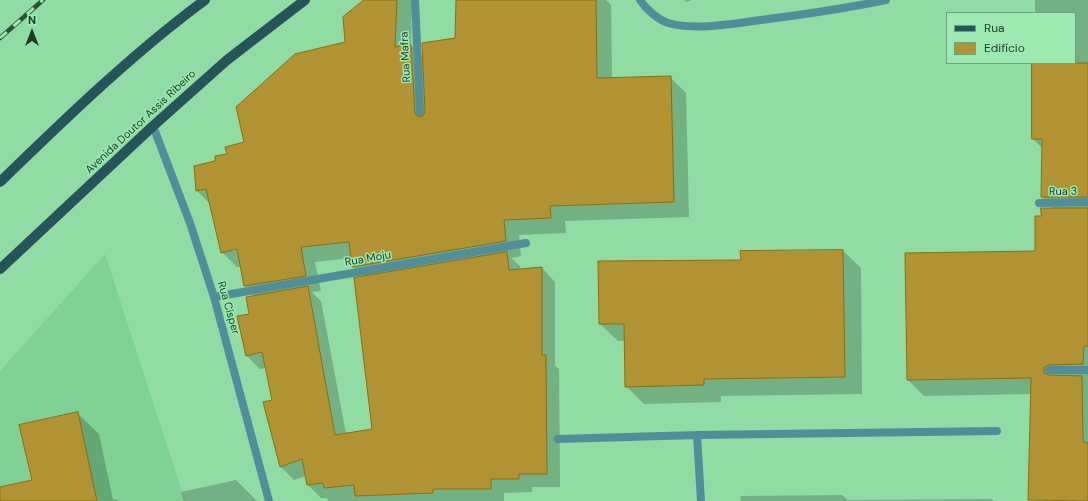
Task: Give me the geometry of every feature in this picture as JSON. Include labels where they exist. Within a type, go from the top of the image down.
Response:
[{"type":"main road","points":[[0,182],[57,126],[158,36],[205,0]]},
{"type":"main road","name":"Avenida Doutor Assis Ribeiro","points":[[0,269],[226,60],[305,0]]},
{"type":"street","name":"Rua Mafra","points":[[414,0],[420,112]]},
{"type":"street","points":[[640,0],[652,14],[666,22],[686,27],[734,24],[886,0]]},
{"type":"street","name":"Rua Císper","points":[[153,126],[190,223],[214,297],[269,501]]},
{"type":"street","name":"Rua 3","points":[[1039,203],[1088,202]]},
{"type":"street","name":"Rua Moju","points":[[214,297],[526,243]]},
{"type":"street","points":[[1049,370],[1088,370]]},
{"type":"street","points":[[558,439],[697,435],[997,431]]},
{"type":"street","points":[[697,435],[701,501]]},
{"type":"shaded area","points":[[105,254],[185,501],[0,501],[0,371]]},
{"type":"building","points":[[364,0],[397,0],[395,47],[411,44],[415,112],[416,115],[420,117],[423,116],[425,112],[422,43],[455,38],[456,0],[596,0],[597,78],[671,76],[674,202],[550,206],[551,218],[504,220],[506,241],[352,267],[349,242],[301,247],[306,276],[244,286],[237,249],[221,253],[206,189],[196,191],[194,166],[215,161],[215,156],[227,154],[225,147],[244,142],[236,107],[295,54],[345,42],[343,17]]},
{"type":"building","points":[[1088,63],[1088,197],[1041,197],[1042,139],[1032,139],[1032,64]]},
{"type":"building","points":[[1041,208],[1088,208],[1088,346],[1084,346],[1083,364],[1049,365],[1044,367],[1044,373],[1049,375],[1082,376],[1083,442],[1088,443],[1088,501],[1028,500],[1031,378],[907,380],[905,253],[1035,251],[1035,216],[1041,216]]},
{"type":"building","points":[[843,250],[845,377],[704,379],[704,385],[625,387],[624,324],[599,324],[598,261],[741,260],[740,251]]},
{"type":"building","points":[[507,252],[509,270],[542,267],[542,355],[546,355],[547,474],[519,474],[519,479],[491,479],[491,489],[433,489],[433,493],[355,496],[354,485],[324,488],[323,483],[307,485],[302,459],[280,467],[263,402],[272,400],[262,352],[246,356],[237,316],[249,314],[246,297],[308,286],[335,435],[372,429],[354,278]]},
{"type":"building","points":[[78,412],[97,501],[0,501],[0,487],[32,480],[19,425]]},
{"type":"railway","points":[[0,38],[43,0]]}]
